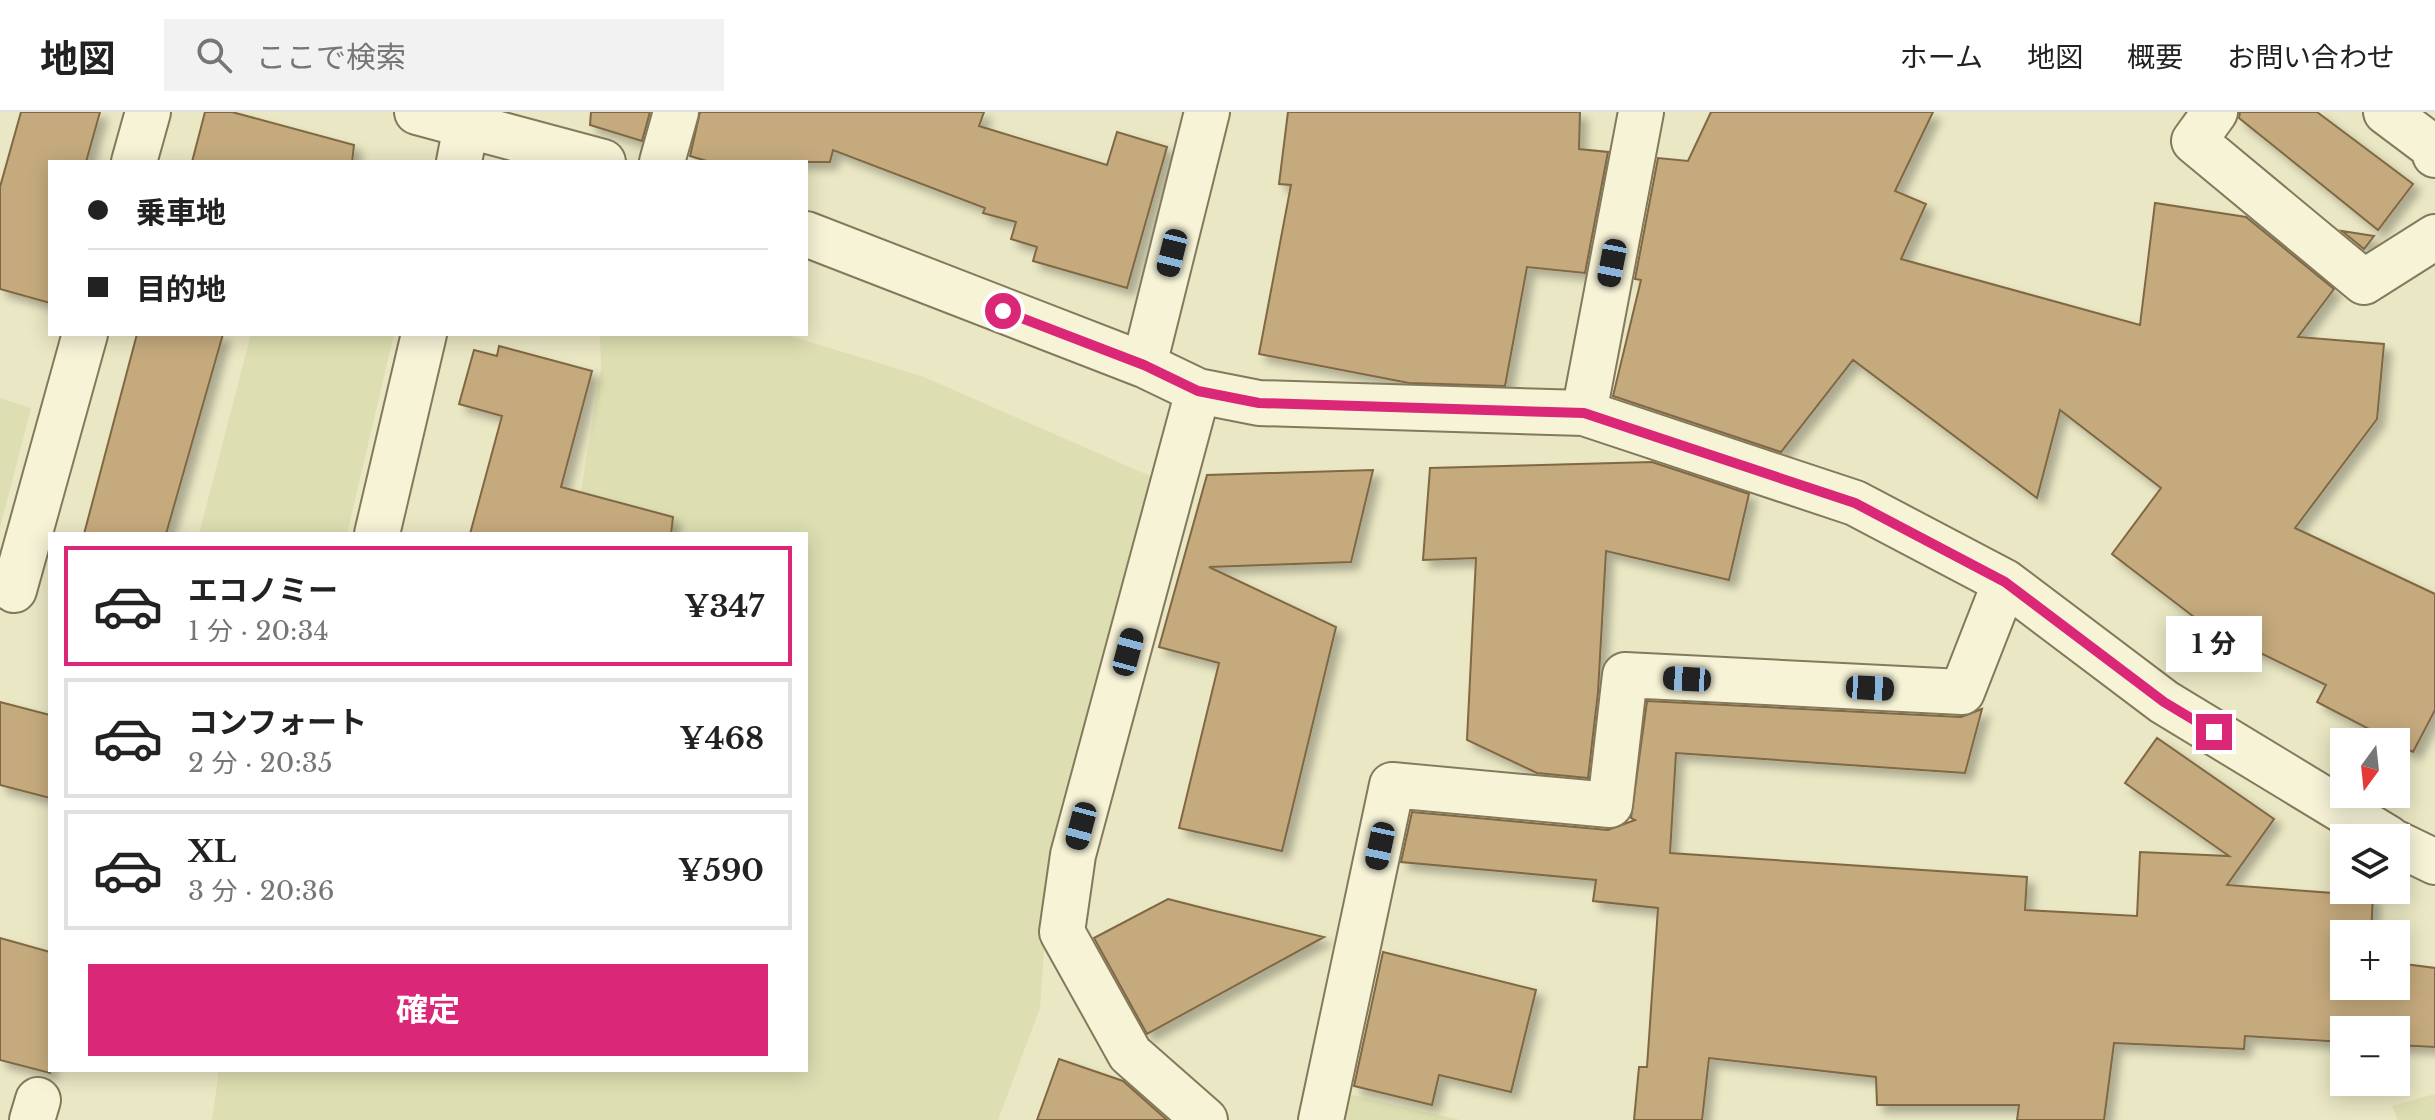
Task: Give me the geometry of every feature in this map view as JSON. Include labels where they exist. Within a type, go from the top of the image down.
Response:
[{"type":"street","points":[[135,160],[148,112]]},
{"type":"street","points":[[417,112],[462,144],[587,160]]},
{"type":"street","points":[[663,160],[676,112]]},
{"type":"street","points":[[1144,365],[1207,112]]},
{"type":"street","points":[[1584,413],[1641,112]]},
{"type":"street","points":[[2215,112],[2194,141],[2364,282],[2435,237]]},
{"type":"street","points":[[2386,112],[2434,148],[2435,155]]},
{"type":"street","points":[[808,235],[1144,365],[1198,391],[1259,403],[1584,413],[1855,503],[2005,582],[2164,702],[2365,824]]},
{"type":"street","points":[[14,590],[84,336]]},
{"type":"street","points":[[377,532],[424,336]]},
{"type":"street","points":[[1198,391],[1073,855],[1062,932],[1130,1054],[1205,1120]]},
{"type":"street","points":[[1321,1120],[1392,785],[1610,805],[1625,675],[1962,692],[2005,582]]},
{"type":"street","points":[[2410,850],[2435,862]]},
{"type":"green space","points":[[250,336],[394,336],[347,532],[200,532]]},
{"type":"green space","points":[[600,336],[791,336],[924,377],[1157,479],[1051,847],[1040,1008],[998,1120],[212,1120],[219,1072],[808,1072],[808,532],[574,532],[601,369]]},
{"type":"green space","points":[[0,398],[31,408],[0,528]]},
{"type":"green space","points":[[1348,1094],[1460,1120],[1341,1120]]},
{"type":"green space","points":[[2435,1094],[2435,1120],[2398,1120],[2392,1106]]},
{"type":"building","points":[[21,112],[100,112],[87,160],[48,160],[48,302],[0,289],[0,187]]},
{"type":"building","points":[[205,112],[232,112],[354,145],[352,160],[193,160]]},
{"type":"building","points":[[591,112],[650,112],[642,141],[590,125]]},
{"type":"building","points":[[700,112],[984,112],[979,126],[1107,165],[1117,132],[1167,147],[1127,288],[1033,261],[1037,247],[1011,239],[1016,222],[983,213],[985,208],[833,150],[830,162],[703,160],[690,156]]},
{"type":"building","points":[[1288,112],[1580,112],[1579,149],[1608,152],[1585,273],[1527,267],[1505,386],[1409,383],[1259,354],[1291,185],[1279,184]]},
{"type":"building","points":[[1711,112],[1933,112],[1895,191],[1926,204],[1901,259],[2140,325],[2155,203],[2246,217],[2334,289],[2298,337],[2384,344],[2377,419],[2295,528],[2435,594],[2435,710],[2413,752],[2410,750],[2410,728],[2367,728],[2317,702],[2326,685],[2207,627],[2112,554],[2161,488],[2060,410],[2037,498],[1853,360],[1781,452],[1613,396],[1641,280],[1635,279],[1658,158],[1688,161]]},
{"type":"building","points":[[2240,112],[2317,112],[2413,184],[2378,230],[2239,118]]},
{"type":"building","points":[[2342,231],[2374,236],[2364,249]]},
{"type":"building","points":[[136,336],[222,336],[167,532],[85,532]]},
{"type":"building","points":[[499,346],[592,371],[561,487],[673,517],[671,532],[471,532],[502,416],[459,404],[474,350],[497,356]]},
{"type":"building","points":[[1652,462],[1749,494],[1729,580],[1606,551],[1598,692],[1588,778],[1537,773],[1467,740],[1476,558],[1423,560],[1430,468]]},
{"type":"building","points":[[1373,470],[1351,562],[1209,567],[1336,627],[1282,851],[1179,828],[1219,663],[1159,647],[1207,475]]},
{"type":"building","points":[[1647,701],[1961,717],[1982,709],[1965,773],[1676,753],[1670,853],[2027,877],[2025,910],[2137,916],[2140,852],[2229,856],[2125,783],[2157,738],[2274,819],[2227,885],[2330,893],[2330,904],[2373,904],[2372,920],[2330,920],[2330,1000],[2410,1000],[2410,965],[2435,968],[2435,1047],[2410,1046],[2410,1016],[2330,1016],[2330,1041],[2245,1036],[2244,1049],[2114,1043],[2104,1120],[2017,1120],[2019,1105],[1877,1105],[1876,1077],[1709,1058],[1702,1120],[1634,1120],[1639,1067],[1647,1067],[1658,908],[1593,901],[1596,880],[1401,862],[1412,812],[1608,830],[1635,820],[1631,818]]},
{"type":"building","points":[[0,702],[48,714],[48,797],[0,785]]},
{"type":"building","points":[[1168,899],[1324,937],[1147,1034],[1094,938]]},
{"type":"building","points":[[0,938],[48,951],[50,1073],[0,1060]]},
{"type":"building","points":[[1383,952],[1536,990],[1511,1092],[1439,1075],[1432,1105],[1354,1086]]},
{"type":"building","points":[[1059,1059],[1123,1081],[1167,1120],[1037,1120]]},
{"type":"route","points":[[1003,311],[1144,365],[1198,391],[1259,403],[1584,413],[1855,503],[2005,582],[2164,702],[2214,732]]}]
